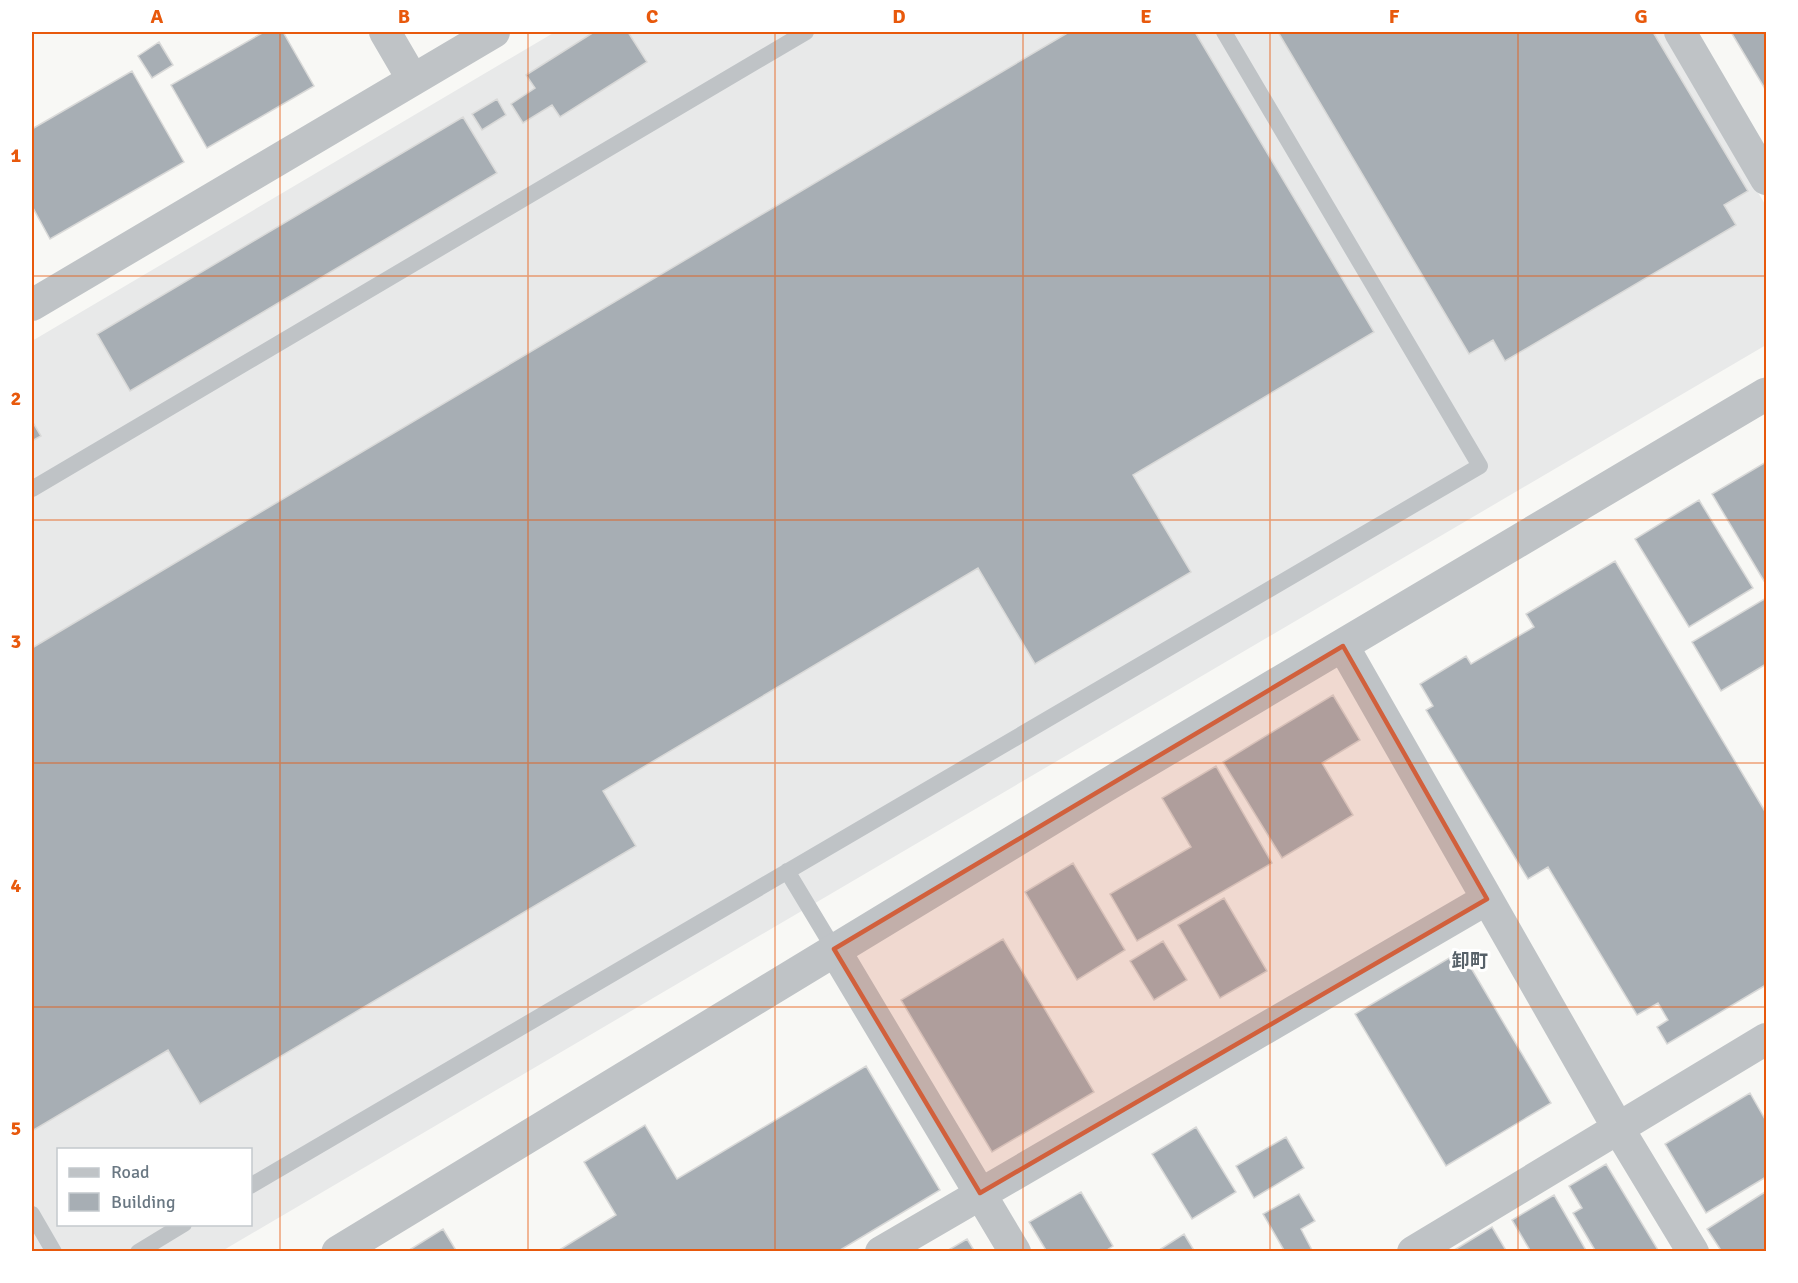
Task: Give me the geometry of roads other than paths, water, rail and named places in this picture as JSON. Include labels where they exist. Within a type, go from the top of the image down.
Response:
[{"type":"street","points":[[385,32],[413,80]]},
{"type":"street","points":[[32,305],[494,32]]},
{"type":"street","points":[[1680,32],[1767,179]]},
{"type":"street","points":[[338,1251],[1105,786],[1767,394]]},
{"type":"street","points":[[1343,646],[1618,1128],[1693,1251]]},
{"type":"street","points":[[881,1251],[1487,899]]},
{"type":"street","points":[[834,949],[1016,1251]]},
{"type":"street","points":[[1413,1251],[1767,1039]]},
{"type":"lane","points":[[32,489],[806,32]]},
{"type":"lane","points":[[252,1185],[1480,466],[1224,32]]},
{"type":"lane","points":[[787,871],[834,949]]},
{"type":"lane","points":[[32,1214],[54,1251]]},
{"type":"lane","points":[[138,1251],[181,1226]]},
{"type":"district","name":"卸町","points":[[1470,961]]}]
